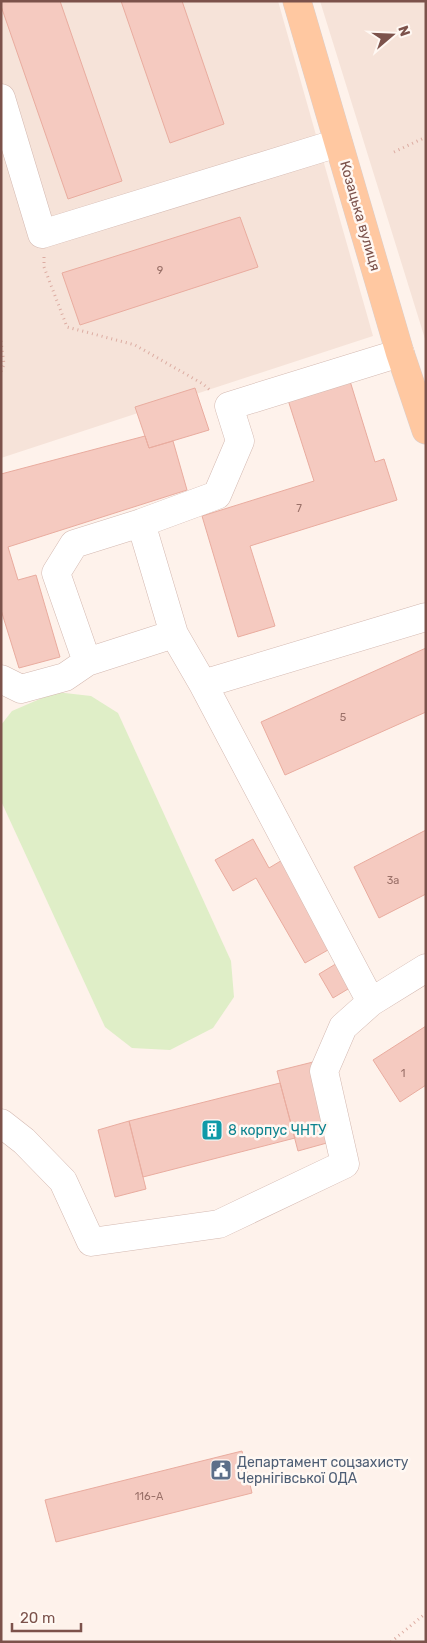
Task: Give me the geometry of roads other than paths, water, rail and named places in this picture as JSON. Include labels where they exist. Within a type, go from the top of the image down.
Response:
[{"type":"main road","name":"Козацька вулиця","points":[[297,1],[400,353],[426,430]]},
{"type":"lane","points":[[1,98],[42,234],[338,143]]},
{"type":"lane","points":[[87,662],[56,573],[74,544],[141,523],[217,495],[240,441],[229,406],[400,353]]},
{"type":"lane","points":[[141,523],[174,634],[203,684],[371,1002]]},
{"type":"lane","points":[[203,684],[426,617]]},
{"type":"lane","points":[[1,680],[21,689],[65,677],[87,662],[174,634]]},
{"type":"lane","points":[[1,1123],[13,1142],[63,1181],[91,1242],[219,1224],[345,1164],[324,1071],[343,1027],[371,1002],[426,968]]},
{"type":"place","name":"8 корпус ЧНТУ","points":[[212,1130]]},
{"type":"place","name":"Департамент соцзахисту Чернігівської ОДА","points":[[221,1470]]}]
